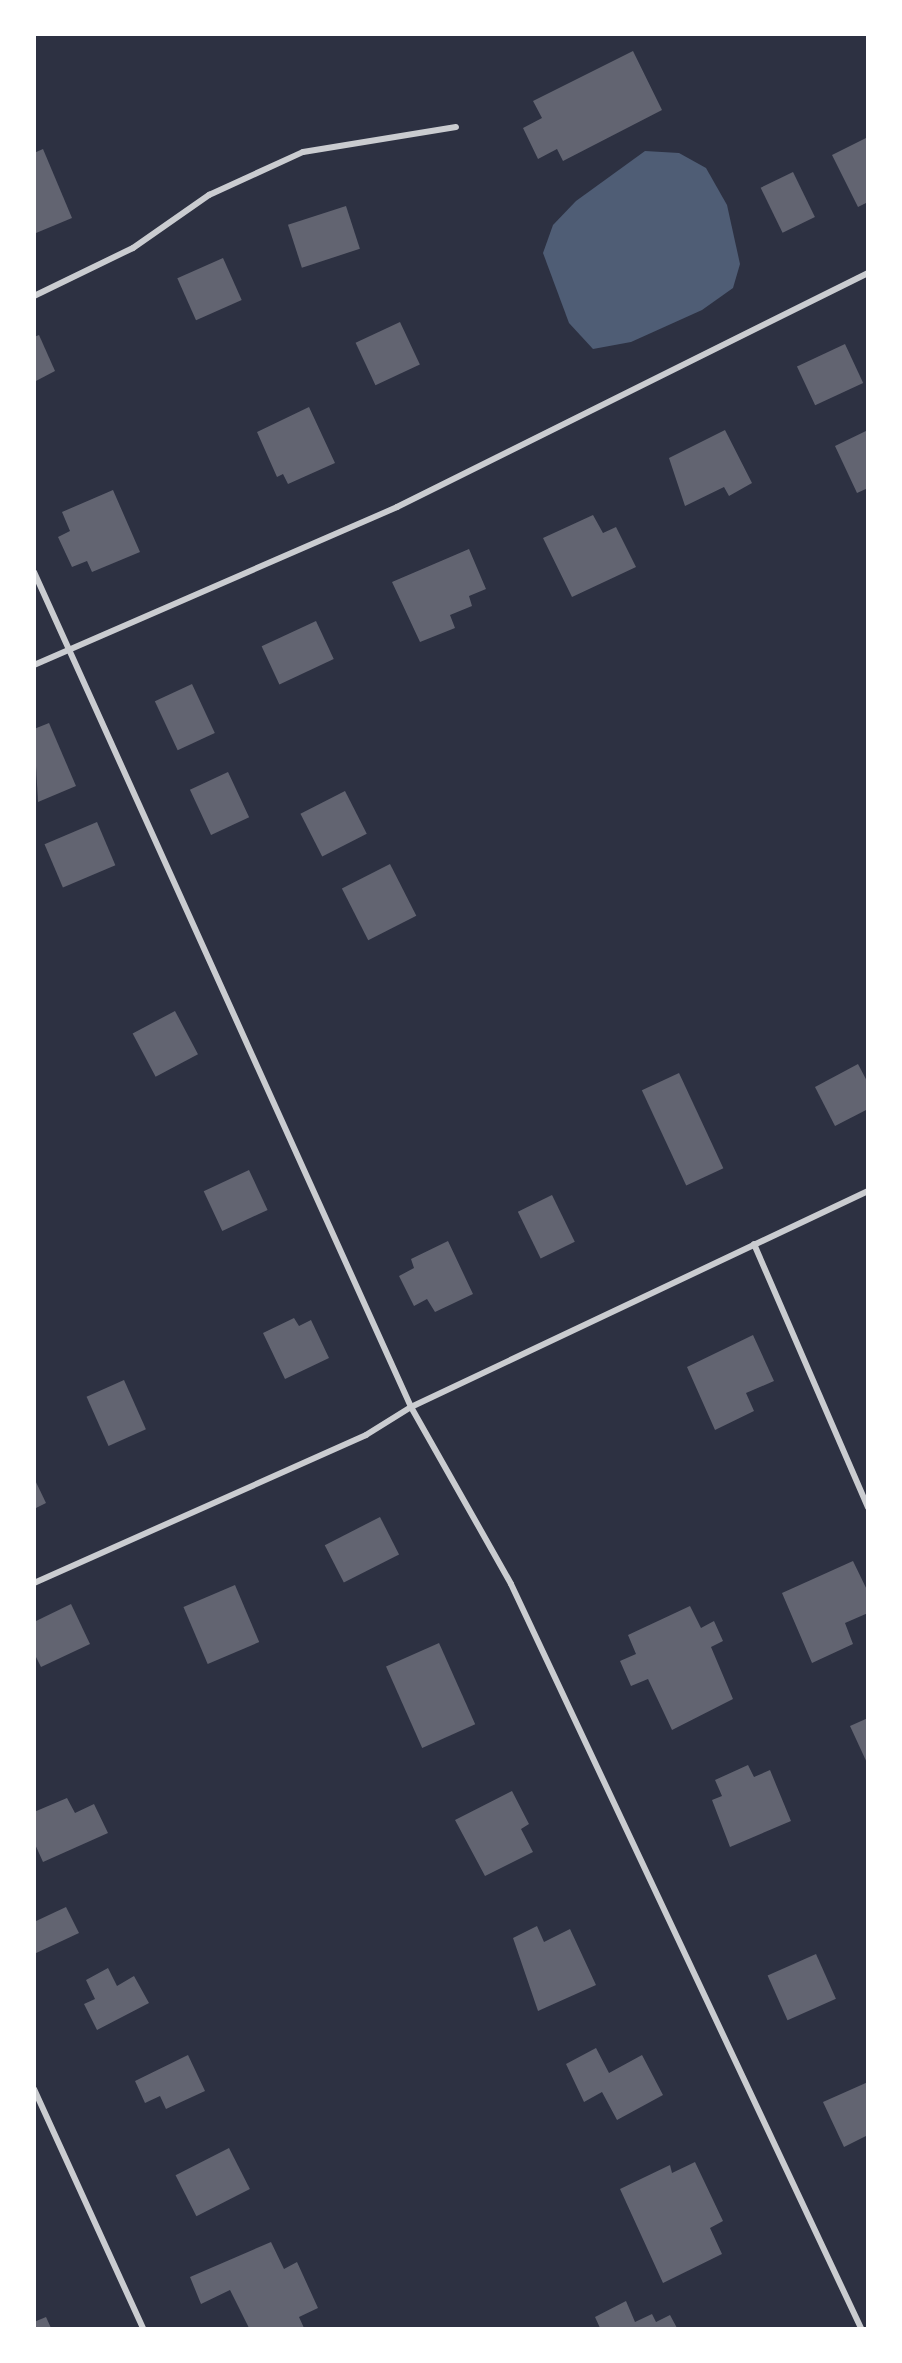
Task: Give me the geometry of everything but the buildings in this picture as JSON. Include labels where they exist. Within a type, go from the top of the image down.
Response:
[{"type":"street","points":[[34,296],[133,248],[209,195],[303,152],[456,127]]},
{"type":"street","points":[[34,665],[397,507],[867,273]]},
{"type":"street","points":[[34,572],[411,1407],[511,1584],[861,2328]]},
{"type":"street","points":[[34,1583],[366,1435],[411,1407],[867,1191]]},
{"type":"street","points":[[754,1244],[867,1507]]},
{"type":"street","points":[[34,2089],[143,2328]]},
{"type":"water","points":[[645,151],[679,153],[706,168],[727,205],[740,264],[733,288],[702,310],[631,342],[593,349],[569,323],[543,253],[553,225],[576,201]]}]
